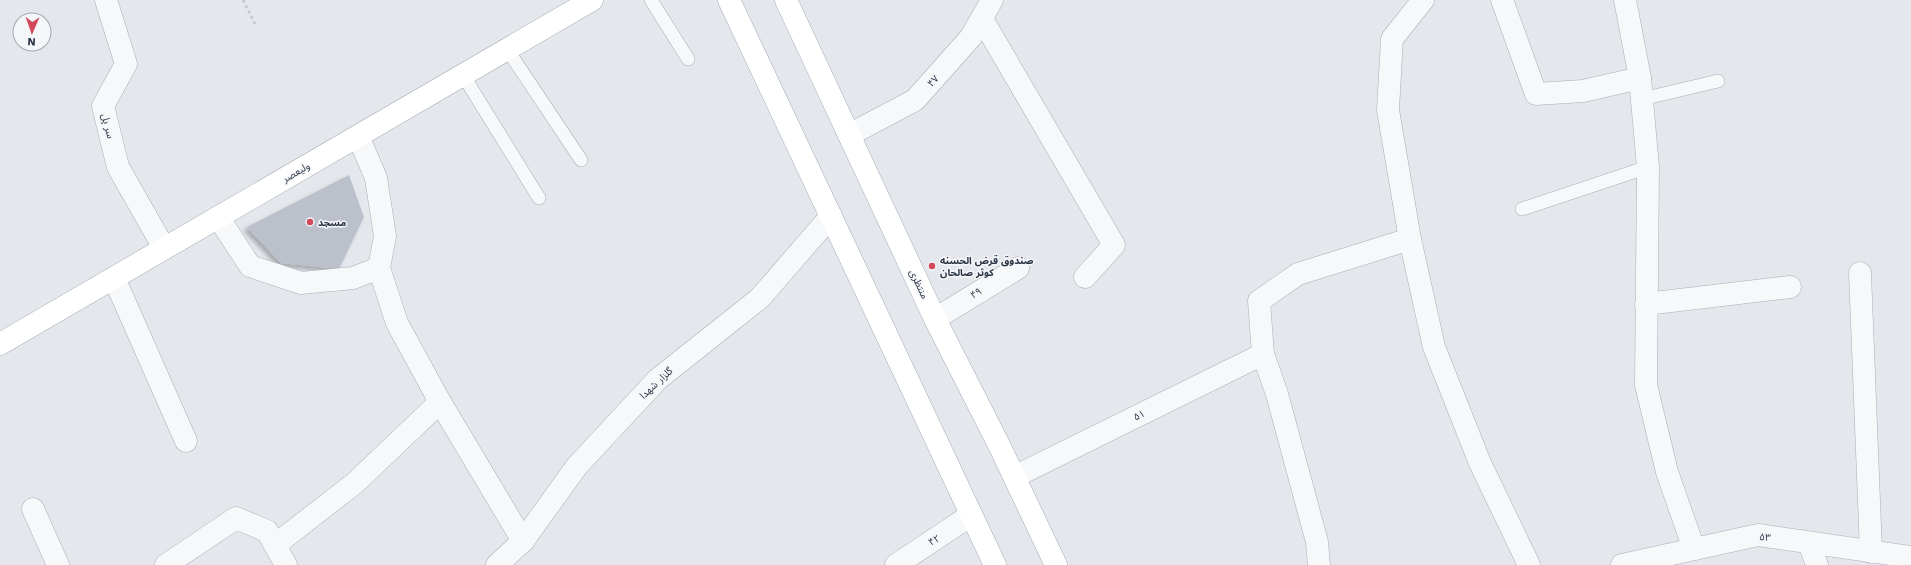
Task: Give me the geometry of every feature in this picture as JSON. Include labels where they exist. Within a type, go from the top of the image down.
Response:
[{"type":"main road","name":"ولیعصر","points":[[0,344],[592,0]]},
{"type":"main road","points":[[729,0],[995,565]]},
{"type":"main road","name":"منتظری","points":[[786,0],[935,319],[1056,565]]},
{"type":"main road","points":[[801,0],[803,36]]},
{"type":"street","name":"سر پل","points":[[106,0],[126,64],[103,106],[118,167],[164,248]]},
{"type":"street","name":"۴۷","points":[[849,135],[915,100],[972,37],[992,0]]},
{"type":"street","points":[[1423,0],[1392,39],[1388,110],[1410,239],[1434,347],[1480,463],[1529,565]]},
{"type":"street","points":[[1502,0],[1536,94],[1641,88]]},
{"type":"street","points":[[1625,0],[1641,88],[1648,167],[1646,385],[1667,472],[1694,549]]},
{"type":"street","points":[[982,19],[1114,245],[1085,277]]},
{"type":"street","points":[[358,136],[376,178],[385,236],[380,268],[397,323],[440,402],[523,541]]},
{"type":"street","name":"گلزار شهدا","points":[[497,565],[523,541],[577,466],[658,379],[760,298],[831,216]]},
{"type":"street","points":[[218,217],[250,266],[301,283],[353,278],[380,268]]},
{"type":"street","points":[[1319,565],[1317,542],[1277,394],[1263,354],[1259,301],[1298,274],[1410,239]]},
{"type":"street","name":"۴۹","points":[[935,319],[1018,268]]},
{"type":"street","points":[[1860,273],[1871,552]]},
{"type":"street","points":[[114,278],[186,441]]},
{"type":"street","points":[[1646,304],[1790,287]]},
{"type":"street","name":"۵۱","points":[[1014,477],[1263,354]]},
{"type":"street","points":[[275,545],[355,483],[440,402]]},
{"type":"street","points":[[33,509],[58,565]]},
{"type":"street","name":"۴۲","points":[[896,565],[971,515]]},
{"type":"street","points":[[166,565],[236,518],[267,531],[286,565]]},
{"type":"street","name":"۵۳","points":[[1622,565],[1758,535],[1911,557]]},
{"type":"street","points":[[1809,543],[1817,565]]},
{"type":"lane","points":[[651,0],[688,58]]},
{"type":"lane","points":[[508,49],[581,160]]},
{"type":"lane","points":[[463,75],[539,198]]},
{"type":"lane","points":[[1641,88],[1718,81]]},
{"type":"lane","points":[[1522,209],[1648,167]]},
{"type":"path","points":[[243,0],[256,26]]},
{"type":"building","name":"مسجد","points":[[349,175],[364,217],[339,269],[281,263],[247,227]]},
{"type":"place","name":"مسجد","points":[[310,222]]},
{"type":"place","name":"صندوق قرض الحسنه کوثر صالحان","points":[[932,266]]}]
